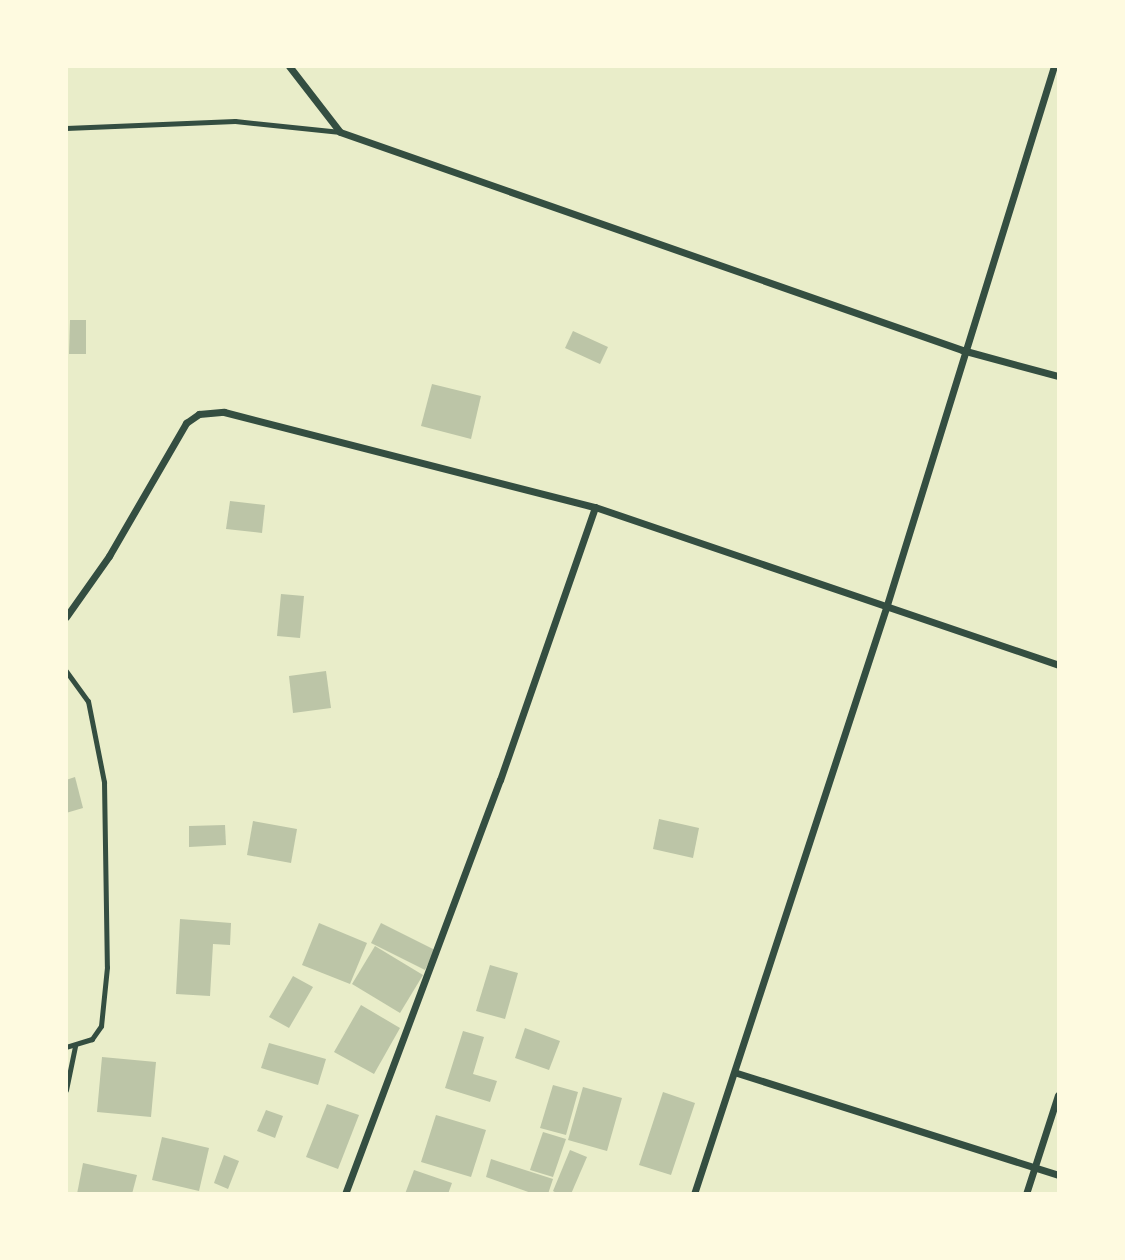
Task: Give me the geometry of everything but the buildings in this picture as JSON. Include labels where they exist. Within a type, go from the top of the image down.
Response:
[{"type":"street","points":[[289,66],[340,132],[962,350],[1059,376]]},
{"type":"street","points":[[694,1194],[737,1073],[886,608],[962,350],[1054,66]]},
{"type":"street","points":[[66,617],[109,556],[186,423],[199,414],[224,412],[595,507],[1059,665]]},
{"type":"street","points":[[345,1194],[500,780],[595,507]]},
{"type":"street","points":[[737,1073],[1035,1165],[1059,1175]]},
{"type":"street","points":[[1026,1194],[1059,1095]]},
{"type":"lane","points":[[66,128],[235,121],[340,132]]},
{"type":"lane","points":[[66,671],[88,701],[104,782],[107,967],[101,1026],[92,1039],[75,1046],[66,1046]]},
{"type":"lane","points":[[66,1090],[75,1046]]}]
